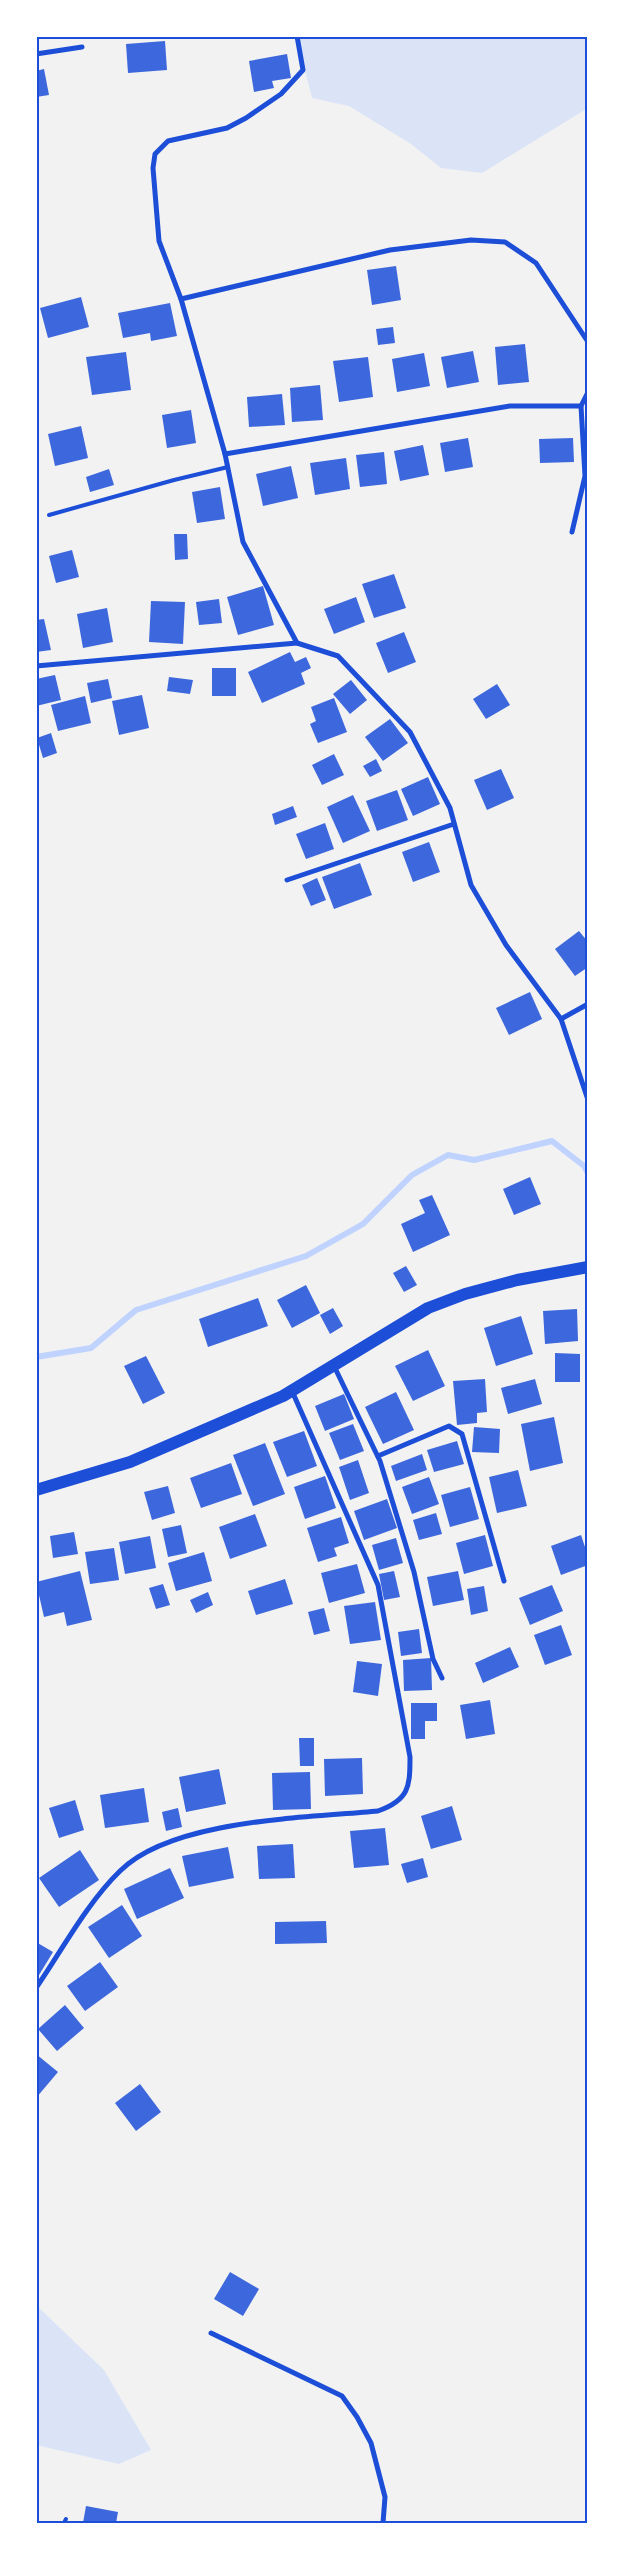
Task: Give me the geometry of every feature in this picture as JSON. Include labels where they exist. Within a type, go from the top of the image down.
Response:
[{"type":"main road","points":[[36,1490],[130,1462],[292,1391],[428,1308],[465,1294],[517,1280],[588,1267]]},
{"type":"street","points":[[297,36],[303,70],[281,94],[227,128],[168,141],[155,154],[153,168],[160,242],[181,299],[225,454],[244,542],[297,643]]},
{"type":"street","points":[[36,54],[82,47]]},
{"type":"street","points":[[181,299],[390,250],[471,240],[505,242],[536,263],[588,342]]},
{"type":"street","points":[[572,532],[585,476],[581,406],[588,392]]},
{"type":"street","points":[[225,454],[510,406],[581,406]]},
{"type":"street","points":[[36,666],[297,643],[338,656],[410,732],[450,808],[471,885],[506,945],[561,1019],[588,1100]]},
{"type":"street","points":[[287,880],[454,824]]},
{"type":"street","points":[[561,1019],[588,1004]]},
{"type":"street","points":[[334,1365],[378,1456],[414,1572],[433,1659],[442,1678]]},
{"type":"street","points":[[36,1988],[102,1890],[120,1870],[137,1857],[164,1844],[236,1825],[378,1811],[392,1806],[407,1791],[410,1782],[410,1757],[378,1585],[292,1391]]},
{"type":"street","points":[[378,1456],[449,1426],[462,1434],[504,1581]]},
{"type":"street","points":[[211,2333],[342,2396],[357,2417],[371,2443],[385,2497],[383,2523]]},
{"type":"lane","points":[[49,515],[228,467]]},
{"type":"shaded area","points":[[296,36],[588,36],[588,108],[482,173],[441,168],[411,144],[349,106],[312,98]]},
{"type":"shaded area","points":[[36,2305],[104,2370],[151,2450],[119,2464],[36,2445]]},
{"type":"building","points":[[165,41],[167,70],[128,73],[126,44]]},
{"type":"building","points":[[287,54],[291,78],[272,81],[274,88],[254,92],[249,61]]},
{"type":"building","points":[[44,69],[49,95],[36,97],[36,71]]},
{"type":"building","points":[[396,266],[401,300],[372,305],[367,270]]},
{"type":"building","points":[[81,297],[89,327],[48,338],[40,308]]},
{"type":"building","points":[[170,303],[177,336],[151,341],[150,333],[123,338],[118,313]]},
{"type":"building","points":[[393,327],[395,343],[378,345],[376,329]]},
{"type":"building","points":[[525,344],[529,382],[498,385],[495,347]]},
{"type":"building","points":[[473,351],[479,382],[447,388],[441,357]]},
{"type":"building","points":[[126,352],[131,390],[92,395],[86,357]]},
{"type":"building","points":[[424,353],[430,386],[397,392],[392,359]]},
{"type":"building","points":[[368,357],[373,397],[339,402],[333,361]]},
{"type":"building","points":[[320,385],[323,420],[292,422],[290,388]]},
{"type":"building","points":[[282,394],[285,425],[249,427],[247,397]]},
{"type":"building","points":[[191,410],[196,443],[167,448],[162,415]]},
{"type":"building","points":[[81,426],[88,458],[55,466],[48,434]]},
{"type":"building","points":[[468,438],[473,467],[445,472],[440,443]]},
{"type":"building","points":[[573,438],[574,462],[540,463],[539,439]]},
{"type":"building","points":[[423,445],[429,475],[400,481],[394,451]]},
{"type":"building","points":[[384,452],[387,484],[360,487],[356,455]]},
{"type":"building","points":[[346,458],[350,489],[315,495],[310,463]]},
{"type":"building","points":[[291,466],[298,498],[263,506],[256,474]]},
{"type":"building","points":[[109,469],[114,485],[90,492],[86,477]]},
{"type":"building","points":[[220,487],[225,519],[197,523],[192,492]]},
{"type":"building","points":[[174,534],[187,534],[188,559],[175,560]]},
{"type":"building","points":[[72,550],[79,577],[56,583],[49,556]]},
{"type":"building","points":[[394,574],[406,608],[374,618],[362,584]]},
{"type":"building","points":[[263,586],[274,625],[238,635],[227,597]]},
{"type":"building","points":[[356,597],[365,622],[334,634],[324,609]]},
{"type":"building","points":[[219,599],[222,623],[199,625],[196,602]]},
{"type":"building","points":[[151,601],[185,602],[183,644],[149,642]]},
{"type":"building","points":[[107,608],[113,642],[83,648],[77,614]]},
{"type":"building","points":[[44,619],[51,650],[36,652],[36,620]]},
{"type":"building","points":[[404,632],[416,662],[388,673],[376,643]]},
{"type":"building","points":[[290,652],[295,662],[306,657],[311,668],[301,673],[305,684],[262,703],[248,672]]},
{"type":"building","points":[[212,668],[236,668],[236,696],[212,696]]},
{"type":"building","points":[[55,675],[61,700],[36,706],[36,679]]},
{"type":"building","points":[[169,677],[193,680],[190,694],[167,691]]},
{"type":"building","points":[[108,679],[112,698],[91,703],[87,683]]},
{"type":"building","points":[[351,680],[367,700],[350,714],[333,694]]},
{"type":"building","points":[[497,684],[510,705],[486,719],[473,699]]},
{"type":"building","points":[[142,695],[149,728],[119,735],[112,701]]},
{"type":"building","points":[[85,696],[91,723],[58,731],[51,705]]},
{"type":"building","points":[[334,698],[347,732],[318,743],[310,724],[316,721],[311,707]]},
{"type":"building","points":[[390,719],[408,743],[383,761],[365,737]]},
{"type":"building","points":[[51,733],[57,753],[43,758],[37,738]]},
{"type":"building","points":[[334,754],[344,775],[322,785],[312,765]]},
{"type":"building","points":[[376,759],[382,771],[370,777],[363,766]]},
{"type":"building","points":[[501,769],[514,798],[487,810],[474,780]]},
{"type":"building","points":[[428,777],[440,804],[413,816],[401,789]]},
{"type":"building","points":[[397,790],[408,820],[377,831],[366,801]]},
{"type":"building","points":[[353,795],[370,831],[343,843],[327,807]]},
{"type":"building","points":[[293,806],[297,817],[275,825],[272,814]]},
{"type":"building","points":[[325,823],[334,849],[306,859],[296,834]]},
{"type":"building","points":[[429,842],[440,872],[413,882],[402,852]]},
{"type":"building","points":[[360,863],[372,895],[334,909],[322,877]]},
{"type":"building","points":[[317,878],[326,900],[311,906],[302,885]]},
{"type":"building","points":[[579,931],[588,942],[588,967],[575,976],[555,949]]},
{"type":"building","points":[[530,992],[542,1019],[509,1035],[496,1008]]},
{"type":"building","points":[[530,1177],[541,1204],[514,1215],[503,1189]]},
{"type":"building","points":[[432,1195],[450,1235],[413,1252],[401,1224],[425,1213],[419,1200]]},
{"type":"building","points":[[406,1266],[417,1285],[404,1292],[393,1273]]},
{"type":"building","points":[[306,1285],[320,1313],[292,1328],[277,1300]]},
{"type":"building","points":[[258,1298],[268,1326],[208,1347],[199,1319]]},
{"type":"building","points":[[333,1308],[343,1326],[330,1334],[320,1315]]},
{"type":"building","points":[[577,1309],[578,1341],[545,1344],[543,1311]]},
{"type":"building","points":[[521,1316],[533,1354],[496,1366],[484,1328]]},
{"type":"building","points":[[428,1350],[445,1386],[413,1401],[395,1366]]},
{"type":"building","points":[[555,1353],[580,1354],[580,1382],[555,1382]]},
{"type":"building","points":[[146,1356],[165,1393],[143,1404],[124,1366]]},
{"type":"building","points":[[485,1379],[487,1412],[477,1413],[477,1423],[457,1425],[453,1381]]},
{"type":"building","points":[[535,1379],[542,1404],[508,1414],[501,1388]]},
{"type":"building","points":[[396,1392],[414,1430],[383,1444],[365,1407]]},
{"type":"building","points":[[344,1394],[354,1419],[325,1431],[315,1406]]},
{"type":"building","points":[[554,1417],[563,1463],[530,1471],[521,1424]]},
{"type":"building","points":[[353,1424],[364,1451],[340,1460],[329,1433]]},
{"type":"building","points":[[474,1427],[500,1429],[499,1453],[472,1452]]},
{"type":"building","points":[[304,1431],[317,1466],[287,1477],[273,1442]]},
{"type":"building","points":[[457,1441],[464,1464],[434,1472],[427,1450]]},
{"type":"building","points":[[265,1443],[285,1494],[253,1506],[233,1455]]},
{"type":"building","points":[[422,1454],[427,1470],[396,1481],[391,1466]]},
{"type":"building","points":[[358,1460],[369,1493],[350,1500],[339,1467]]},
{"type":"building","points":[[231,1463],[242,1494],[201,1508],[190,1478]]},
{"type":"building","points":[[518,1470],[527,1506],[497,1513],[489,1477]]},
{"type":"building","points":[[325,1476],[336,1508],[305,1519],[294,1487]]},
{"type":"building","points":[[429,1477],[439,1504],[412,1514],[402,1487]]},
{"type":"building","points":[[168,1486],[175,1513],[152,1520],[144,1492]]},
{"type":"building","points":[[470,1487],[479,1519],[450,1527],[441,1495]]},
{"type":"building","points":[[387,1499],[397,1528],[364,1540],[354,1511]]},
{"type":"building","points":[[436,1513],[442,1534],[419,1540],[413,1520]]},
{"type":"building","points":[[255,1514],[267,1546],[230,1559],[219,1527]]},
{"type":"building","points":[[341,1517],[349,1543],[334,1548],[337,1556],[318,1562],[307,1528]]},
{"type":"building","points":[[181,1525],[187,1553],[168,1557],[162,1529]]},
{"type":"building","points":[[74,1532],[78,1554],[53,1558],[50,1536]]},
{"type":"building","points":[[485,1535],[493,1566],[464,1574],[456,1543]]},
{"type":"building","points":[[581,1535],[588,1556],[588,1565],[561,1575],[551,1546]]},
{"type":"building","points":[[150,1536],[156,1568],[125,1574],[119,1542]]},
{"type":"building","points":[[396,1538],[403,1563],[379,1570],[372,1545]]},
{"type":"building","points":[[114,1548],[119,1580],[90,1584],[85,1552]]},
{"type":"building","points":[[204,1552],[212,1581],[176,1591],[168,1563]]},
{"type":"building","points":[[357,1564],[365,1593],[329,1603],[321,1573]]},
{"type":"building","points":[[80,1571],[92,1620],[67,1626],[64,1612],[44,1617],[36,1582]]},
{"type":"building","points":[[394,1571],[400,1597],[384,1600],[379,1574]]},
{"type":"building","points":[[458,1571],[464,1600],[433,1606],[427,1577]]},
{"type":"building","points":[[285,1579],[293,1604],[256,1615],[248,1591]]},
{"type":"building","points":[[163,1584],[170,1605],[156,1609],[149,1588]]},
{"type":"building","points":[[552,1585],[563,1611],[530,1625],[519,1598]]},
{"type":"building","points":[[484,1586],[488,1611],[471,1615],[467,1589]]},
{"type":"building","points":[[208,1592],[213,1605],[196,1613],[190,1600]]},
{"type":"building","points":[[375,1602],[381,1640],[350,1644],[344,1606]]},
{"type":"building","points":[[324,1608],[330,1631],[314,1635],[308,1612]]},
{"type":"building","points":[[561,1625],[572,1655],[545,1665],[534,1635]]},
{"type":"building","points":[[419,1629],[422,1653],[401,1656],[398,1632]]},
{"type":"building","points":[[510,1647],[519,1667],[483,1683],[475,1663]]},
{"type":"building","points":[[431,1658],[432,1690],[404,1691],[403,1660]]},
{"type":"building","points":[[357,1661],[382,1664],[378,1696],[353,1692]]},
{"type":"building","points":[[490,1700],[495,1734],[466,1739],[460,1705]]},
{"type":"building","points":[[411,1703],[437,1703],[437,1721],[425,1721],[425,1739],[411,1739]]},
{"type":"building","points":[[299,1738],[314,1738],[314,1766],[300,1766]]},
{"type":"building","points":[[362,1758],[363,1794],[325,1796],[324,1759]]},
{"type":"building","points":[[219,1769],[226,1804],[186,1812],[179,1777]]},
{"type":"building","points":[[310,1772],[311,1809],[273,1810],[272,1773]]},
{"type":"building","points":[[144,1788],[149,1822],[105,1828],[100,1795]]},
{"type":"building","points":[[75,1800],[84,1830],[59,1838],[49,1808]]},
{"type":"building","points":[[452,1806],[462,1840],[431,1849],[421,1816]]},
{"type":"building","points":[[178,1808],[182,1827],[166,1831],[162,1812]]},
{"type":"building","points":[[385,1828],[389,1865],[354,1868],[350,1831]]},
{"type":"building","points":[[293,1844],[295,1878],[259,1879],[257,1846]]},
{"type":"building","points":[[228,1847],[234,1878],[189,1887],[182,1856]]},
{"type":"building","points":[[80,1850],[99,1880],[59,1907],[39,1878]]},
{"type":"building","points":[[423,1858],[428,1877],[407,1883],[401,1864]]},
{"type":"building","points":[[170,1868],[184,1898],[137,1919],[124,1889]]},
{"type":"building","points":[[122,1905],[142,1936],[109,1958],[88,1927]]},
{"type":"building","points":[[326,1921],[327,1943],[275,1944],[275,1922]]},
{"type":"building","points":[[36,1942],[53,1952],[36,1980]]},
{"type":"building","points":[[100,1962],[118,1987],[85,2011],[67,1986]]},
{"type":"building","points":[[65,2005],[84,2028],[57,2051],[38,2029]]},
{"type":"building","points":[[36,2054],[58,2072],[36,2098]]},
{"type":"building","points":[[140,2084],[161,2112],[136,2131],[115,2103]]},
{"type":"building","points":[[230,2272],[259,2289],[243,2316],[214,2299]]},
{"type":"building","points":[[86,2506],[118,2512],[116,2523],[83,2523]]},
{"type":"waterway","points":[[36,1357],[91,1348],[136,1310],[306,1256],[363,1224],[412,1175],[448,1155],[474,1160],[552,1141],[584,1166],[588,1173]]}]
